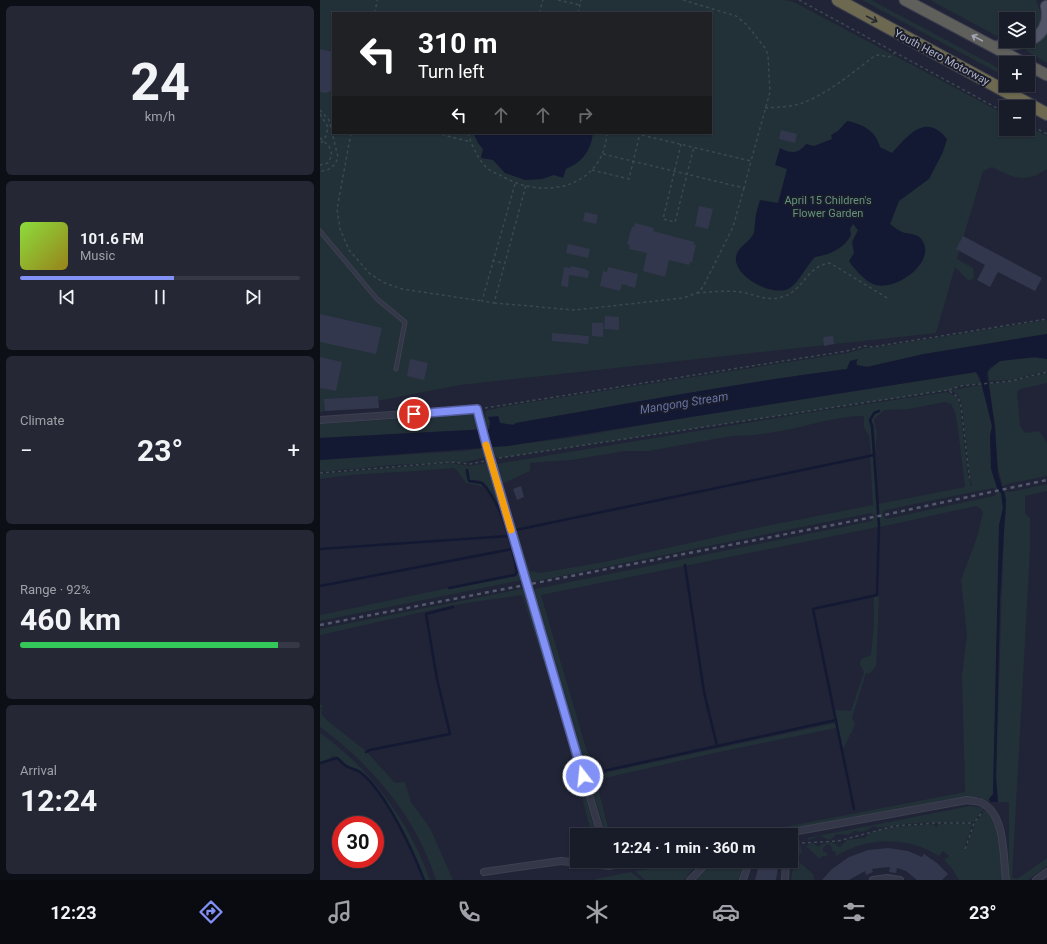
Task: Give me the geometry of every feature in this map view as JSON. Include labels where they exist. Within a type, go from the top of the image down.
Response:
[{"type":"highway","name":"Youth Hero Motorway","points":[[838,0],[1047,114]]},
{"type":"highway","points":[[905,0],[1011,56]]},
{"type":"highway","points":[[1035,69],[1047,75]]},
{"type":"main road","points":[[992,46],[1018,45],[1032,40],[1041,32],[1047,22],[1047,7],[1044,0]]},
{"type":"street","points":[[320,420],[478,412],[490,460],[598,828]]},
{"type":"street","points":[[798,831],[967,800],[983,803],[991,811],[1001,831],[1006,880]]},
{"type":"street","points":[[484,872],[561,861],[570,862]]},
{"type":"street","points":[[690,880],[702,868]]},
{"type":"street","points":[[743,880],[746,868]]},
{"type":"street","points":[[785,880],[786,868]]},
{"type":"street","points":[[1036,880],[1047,872]]},
{"type":"street","points":[[873,880],[887,878],[900,880]]},
{"type":"lane","points":[[320,231],[377,299],[405,322],[396,369]]},
{"type":"path","points":[[375,12],[378,0]]},
{"type":"path","points":[[539,12],[542,0]]},
{"type":"path","points":[[558,0],[580,5]]},
{"type":"path","points":[[578,12],[581,0]]},
{"type":"path","points":[[683,0],[736,16],[747,25],[760,40],[768,55],[770,68],[770,92],[733,227],[703,287],[697,293]]},
{"type":"path","points":[[799,0],[999,108]]},
{"type":"path","points":[[766,108],[787,107],[805,102],[825,91],[873,57],[878,55],[889,57],[895,53]]},
{"type":"path","points":[[320,110],[329,120],[332,132]]},
{"type":"path","points":[[320,114],[328,127],[328,133],[320,145]]},
{"type":"path","points":[[1035,128],[1047,134]]},
{"type":"path","points":[[320,171],[331,168],[338,157],[332,134]]},
{"type":"path","points":[[351,134],[337,209],[340,229],[349,250],[370,274],[385,283],[402,288],[494,303],[575,310],[683,298],[697,293],[741,292],[771,299],[781,298],[795,292],[811,270],[821,264],[830,263],[889,299]]},
{"type":"path","points":[[440,134],[471,142]]},
{"type":"path","points":[[468,134],[471,142],[485,166],[516,184],[549,189],[575,184],[592,170],[606,147],[607,134]]},
{"type":"path","points":[[592,170],[629,178],[640,134],[751,161]]},
{"type":"path","points":[[320,138],[329,146],[332,156],[328,163],[320,165]]},
{"type":"path","points":[[681,144],[663,219],[675,222],[694,147]]},
{"type":"path","points":[[603,154],[744,188]]},
{"type":"path","points":[[482,301],[492,260],[516,184]]},
{"type":"path","points":[[494,303],[526,185]]},
{"type":"path","points":[[492,260],[504,263]]},
{"type":"path","points":[[478,412],[496,406],[847,351],[864,346],[872,347],[1047,319]]},
{"type":"path","points":[[320,473],[450,462],[470,464],[948,390],[960,386],[1011,381],[1047,372]]},
{"type":"path","points":[[948,390],[958,397],[961,406],[970,482]]},
{"type":"path","points":[[965,849],[974,823],[986,807]]},
{"type":"path","points":[[802,843],[838,841],[895,826],[974,823]]},
{"type":"green space","name":"April 15 Children's Flower Garden","points":[[320,0],[784,0],[794,2],[999,111],[999,136],[1035,136],[1035,130],[1047,136],[1047,169],[1039,174],[1032,177],[1020,178],[992,167],[983,171],[957,259],[973,268],[974,278],[969,281],[955,267],[936,333],[460,385],[320,412]]},
{"type":"green space","points":[[862,0],[871,0],[999,68],[999,73]]},
{"type":"green space","points":[[930,0],[1036,0],[1043,19],[1036,32],[1035,12],[999,12],[999,37]]},
{"type":"green space","points":[[1047,35],[1047,63],[1024,49],[1035,48],[1035,42]]},
{"type":"green space","points":[[1047,320],[1047,334],[924,354],[867,367],[857,365],[857,359],[850,361],[847,369],[681,394],[516,423],[513,425],[500,423],[498,416],[490,422],[489,429],[320,438],[320,424],[472,414],[474,419],[486,417],[485,411],[507,406]]},
{"type":"green space","points":[[1028,357],[1047,359],[1047,371],[1011,380],[989,381],[988,371],[1000,361]]},
{"type":"green space","points":[[976,372],[981,383],[959,386],[949,390],[498,458],[493,455],[492,447],[569,438],[741,408]]},
{"type":"green space","points":[[1047,373],[1047,383],[1020,389],[1017,392],[1020,426],[1025,433],[1039,431],[1047,443],[1047,476],[1007,484],[1003,487],[997,465],[995,427],[989,384]]},
{"type":"green space","points":[[982,385],[992,426],[990,437],[994,477],[998,491],[1001,493],[1003,508],[999,558],[993,794],[989,799],[990,802],[978,797],[955,798],[796,828],[779,828],[965,792],[962,675],[967,635],[961,580],[977,537],[983,512],[976,506],[880,527],[878,504],[965,487],[958,429],[955,412],[951,404],[945,402],[909,409],[885,410],[874,419],[877,434],[875,454],[874,426],[871,421],[875,414],[880,410],[874,413],[869,420],[872,430],[873,455],[871,455],[869,436],[864,427],[864,416],[853,416],[775,432],[731,436],[649,451],[625,451],[571,460],[530,463],[530,471],[502,484],[506,496],[503,496],[495,467],[496,464],[800,414],[947,392],[957,397],[960,406],[968,477],[972,486],[962,406],[959,396],[951,390]],"holes":[[[993,488],[996,489],[997,493],[994,496],[886,519],[882,515],[885,510]]]},
{"type":"green space","points":[[484,448],[487,457],[465,462],[395,465],[320,472],[320,460],[464,451]]},
{"type":"green space","points":[[873,456],[878,527],[541,595],[594,775],[835,723],[836,728],[719,752],[596,780],[608,828],[604,828],[533,592],[535,589],[872,521],[875,516],[871,513],[531,582],[529,581],[506,503],[507,500],[530,571],[540,573],[604,562],[761,527],[873,505],[870,457]]},
{"type":"green space","points":[[450,463],[470,466],[486,463],[505,525],[501,513],[489,489],[481,481],[469,480],[468,471],[465,472],[468,481],[481,483],[485,487],[466,483],[456,469],[453,468],[353,475],[320,479],[320,474]]},
{"type":"green space","points":[[1047,484],[1047,491],[1025,496],[1025,514],[1030,518],[1030,550],[1012,877],[1017,879],[1047,858],[1047,866],[1028,880],[1009,880],[1009,802],[998,802],[996,778],[1004,523],[1006,513],[1005,491],[1010,492]]},
{"type":"green space","points":[[515,558],[522,580],[320,621],[320,615],[448,588],[451,589],[516,576],[517,569]]},
{"type":"green space","points":[[526,588],[551,669],[594,828],[590,828],[561,717],[522,595],[454,605],[320,635],[320,629]]},
{"type":"green space","points":[[879,596],[876,666],[869,674],[866,673],[852,718],[855,722],[854,727],[843,749],[834,710],[851,711],[864,672],[860,664],[861,659],[871,655],[874,624],[874,597]]},
{"type":"green space","points":[[320,705],[323,705],[321,708],[322,715],[366,751],[395,783],[405,782],[411,802],[430,828],[453,880],[436,880],[417,835],[390,794],[357,758],[320,727]]},
{"type":"green space","points":[[320,733],[355,763],[372,780],[386,798],[400,818],[411,838],[422,859],[430,880],[425,880],[414,853],[398,822],[370,780],[360,771],[346,765],[337,757],[332,756],[328,761],[320,762]]},
{"type":"green space","points":[[970,806],[984,808],[974,822],[916,823],[878,828],[873,826],[865,831],[855,831],[848,835],[836,834],[830,840],[820,836],[809,840],[807,838]]},
{"type":"green space","points":[[985,810],[991,817],[998,834],[1003,880],[959,880],[951,867],[944,860],[949,856],[943,851],[939,856],[926,849],[901,842],[874,842],[861,845],[836,856],[835,851],[832,851],[831,846],[828,844],[823,848],[823,851],[828,854],[826,856],[822,856],[820,859],[806,846],[813,843],[818,847],[822,844],[832,842],[840,847],[847,840],[865,838],[870,833],[895,827],[934,824],[936,828],[938,824],[971,823],[972,825],[964,849],[965,850],[975,823]]},
{"type":"green space","points":[[798,838],[802,852],[798,857]]},
{"type":"green space","points":[[798,861],[813,874],[814,880],[791,880],[793,868],[798,868]]},
{"type":"green space","points":[[658,868],[694,868],[684,880],[645,880],[635,871]]},
{"type":"green space","points":[[709,868],[742,868],[739,880],[695,880]]},
{"type":"green space","points":[[631,872],[641,880],[596,880],[596,879]]},
{"type":"water","points":[[847,121],[868,129],[878,141],[880,147],[892,153],[911,134],[924,127],[931,127],[939,131],[947,139],[943,152],[929,179],[899,201],[890,224],[900,231],[920,237],[925,248],[924,257],[912,273],[894,284],[884,286],[872,284],[857,272],[849,261],[854,253],[852,242],[858,230],[853,224],[850,229],[851,235],[848,240],[840,248],[831,253],[815,257],[794,285],[790,288],[774,290],[756,284],[741,272],[737,264],[736,257],[741,247],[754,233],[756,215],[760,200],[778,203],[787,169],[775,165],[780,148],[794,152],[800,150],[806,144],[814,146],[832,139],[831,135],[838,131]]},
{"type":"water","points":[[474,134],[593,134],[585,155],[577,163],[566,169],[563,178],[554,175],[542,179],[525,180],[505,173],[493,160],[481,158],[483,149]]},
{"type":"water","name":"Mangong Stream","points":[[1047,334],[1047,359],[1036,357],[1000,361],[990,368],[987,373],[995,427],[998,474],[1006,499],[1000,599],[996,778],[998,802],[990,802],[989,799],[993,794],[999,525],[1003,508],[1001,493],[998,491],[991,469],[990,437],[992,426],[980,378],[976,372],[508,446],[320,460],[320,438],[489,429],[490,422],[488,417],[498,416],[500,423],[513,425],[516,423],[681,394],[847,369],[850,361],[858,359],[856,362],[857,365],[867,367],[924,354]]},
{"type":"building","points":[[320,49],[332,52],[332,90],[326,93],[320,92]]},
{"type":"building","points":[[781,130],[797,134],[795,143],[779,139]]},
{"type":"building","points":[[699,206],[713,209],[708,229],[695,226]]},
{"type":"building","points":[[585,212],[598,215],[596,224],[583,221]]},
{"type":"building","points":[[635,223],[654,228],[653,231],[694,242],[694,245],[696,245],[692,262],[690,262],[689,265],[669,260],[665,277],[643,271],[647,253],[629,249],[630,245],[627,244],[632,227],[634,227]]},
{"type":"building","points":[[963,236],[1042,278],[1035,291],[998,272],[990,287],[977,280],[985,265],[956,249]]},
{"type":"building","points":[[568,244],[590,249],[588,258],[566,253]]},
{"type":"building","points":[[571,266],[589,271],[588,278],[569,275],[568,287],[561,286],[564,267],[571,268]]},
{"type":"building","points":[[608,267],[638,274],[635,288],[622,284],[620,291],[600,286],[603,271],[607,272]]},
{"type":"building","points":[[320,314],[382,328],[376,354],[320,342]]},
{"type":"building","points":[[605,316],[619,317],[619,330],[604,329]]},
{"type":"building","points":[[592,323],[603,323],[603,337],[592,336]]},
{"type":"building","points":[[552,333],[589,336],[588,344],[552,341]]},
{"type":"building","points":[[833,336],[834,344],[824,346],[823,337]]},
{"type":"building","points":[[320,357],[342,362],[336,391],[320,388]]},
{"type":"building","points":[[410,359],[428,363],[424,380],[407,376]]},
{"type":"building","points":[[378,396],[379,408],[325,411],[324,399]]},
{"type":"building","points":[[521,486],[524,497],[517,500],[513,489]]},
{"type":"building","points":[[888,848],[908,851],[922,857],[924,854],[937,863],[948,874],[942,880],[917,880],[906,871],[897,868],[896,873],[889,872],[890,867],[872,869],[873,872],[866,875],[865,871],[849,880],[822,880],[832,869],[849,857],[868,850]]},
{"type":"building","points":[[758,868],[778,868],[776,880],[755,880]]},
{"type":"waterway","points":[[854,809],[813,609],[877,595],[879,525],[872,426],[870,420],[874,413],[879,411]]},
{"type":"waterway","points":[[516,530],[874,455]]},
{"type":"waterway","points":[[449,588],[515,575],[517,572],[509,537],[495,501],[482,483],[469,481],[467,470]]},
{"type":"waterway","points":[[320,549],[508,536]]},
{"type":"waterway","points":[[320,586],[512,549]]},
{"type":"waterway","points":[[685,565],[704,692],[717,746]]},
{"type":"waterway","points":[[366,752],[450,734],[437,679],[426,614],[453,607]]},
{"type":"waterway","points":[[594,773],[836,720]]},
{"type":"waterway","points":[[320,763],[337,758],[348,767],[360,772],[370,781],[389,807],[413,853],[424,880]]},
{"type":"railway","points":[[320,625],[884,515],[1047,480]]},
{"type":"slow traffic","points":[[486,445],[511,530]]},
{"type":"route","points":[[414,414],[477,409],[583,776]]}]
